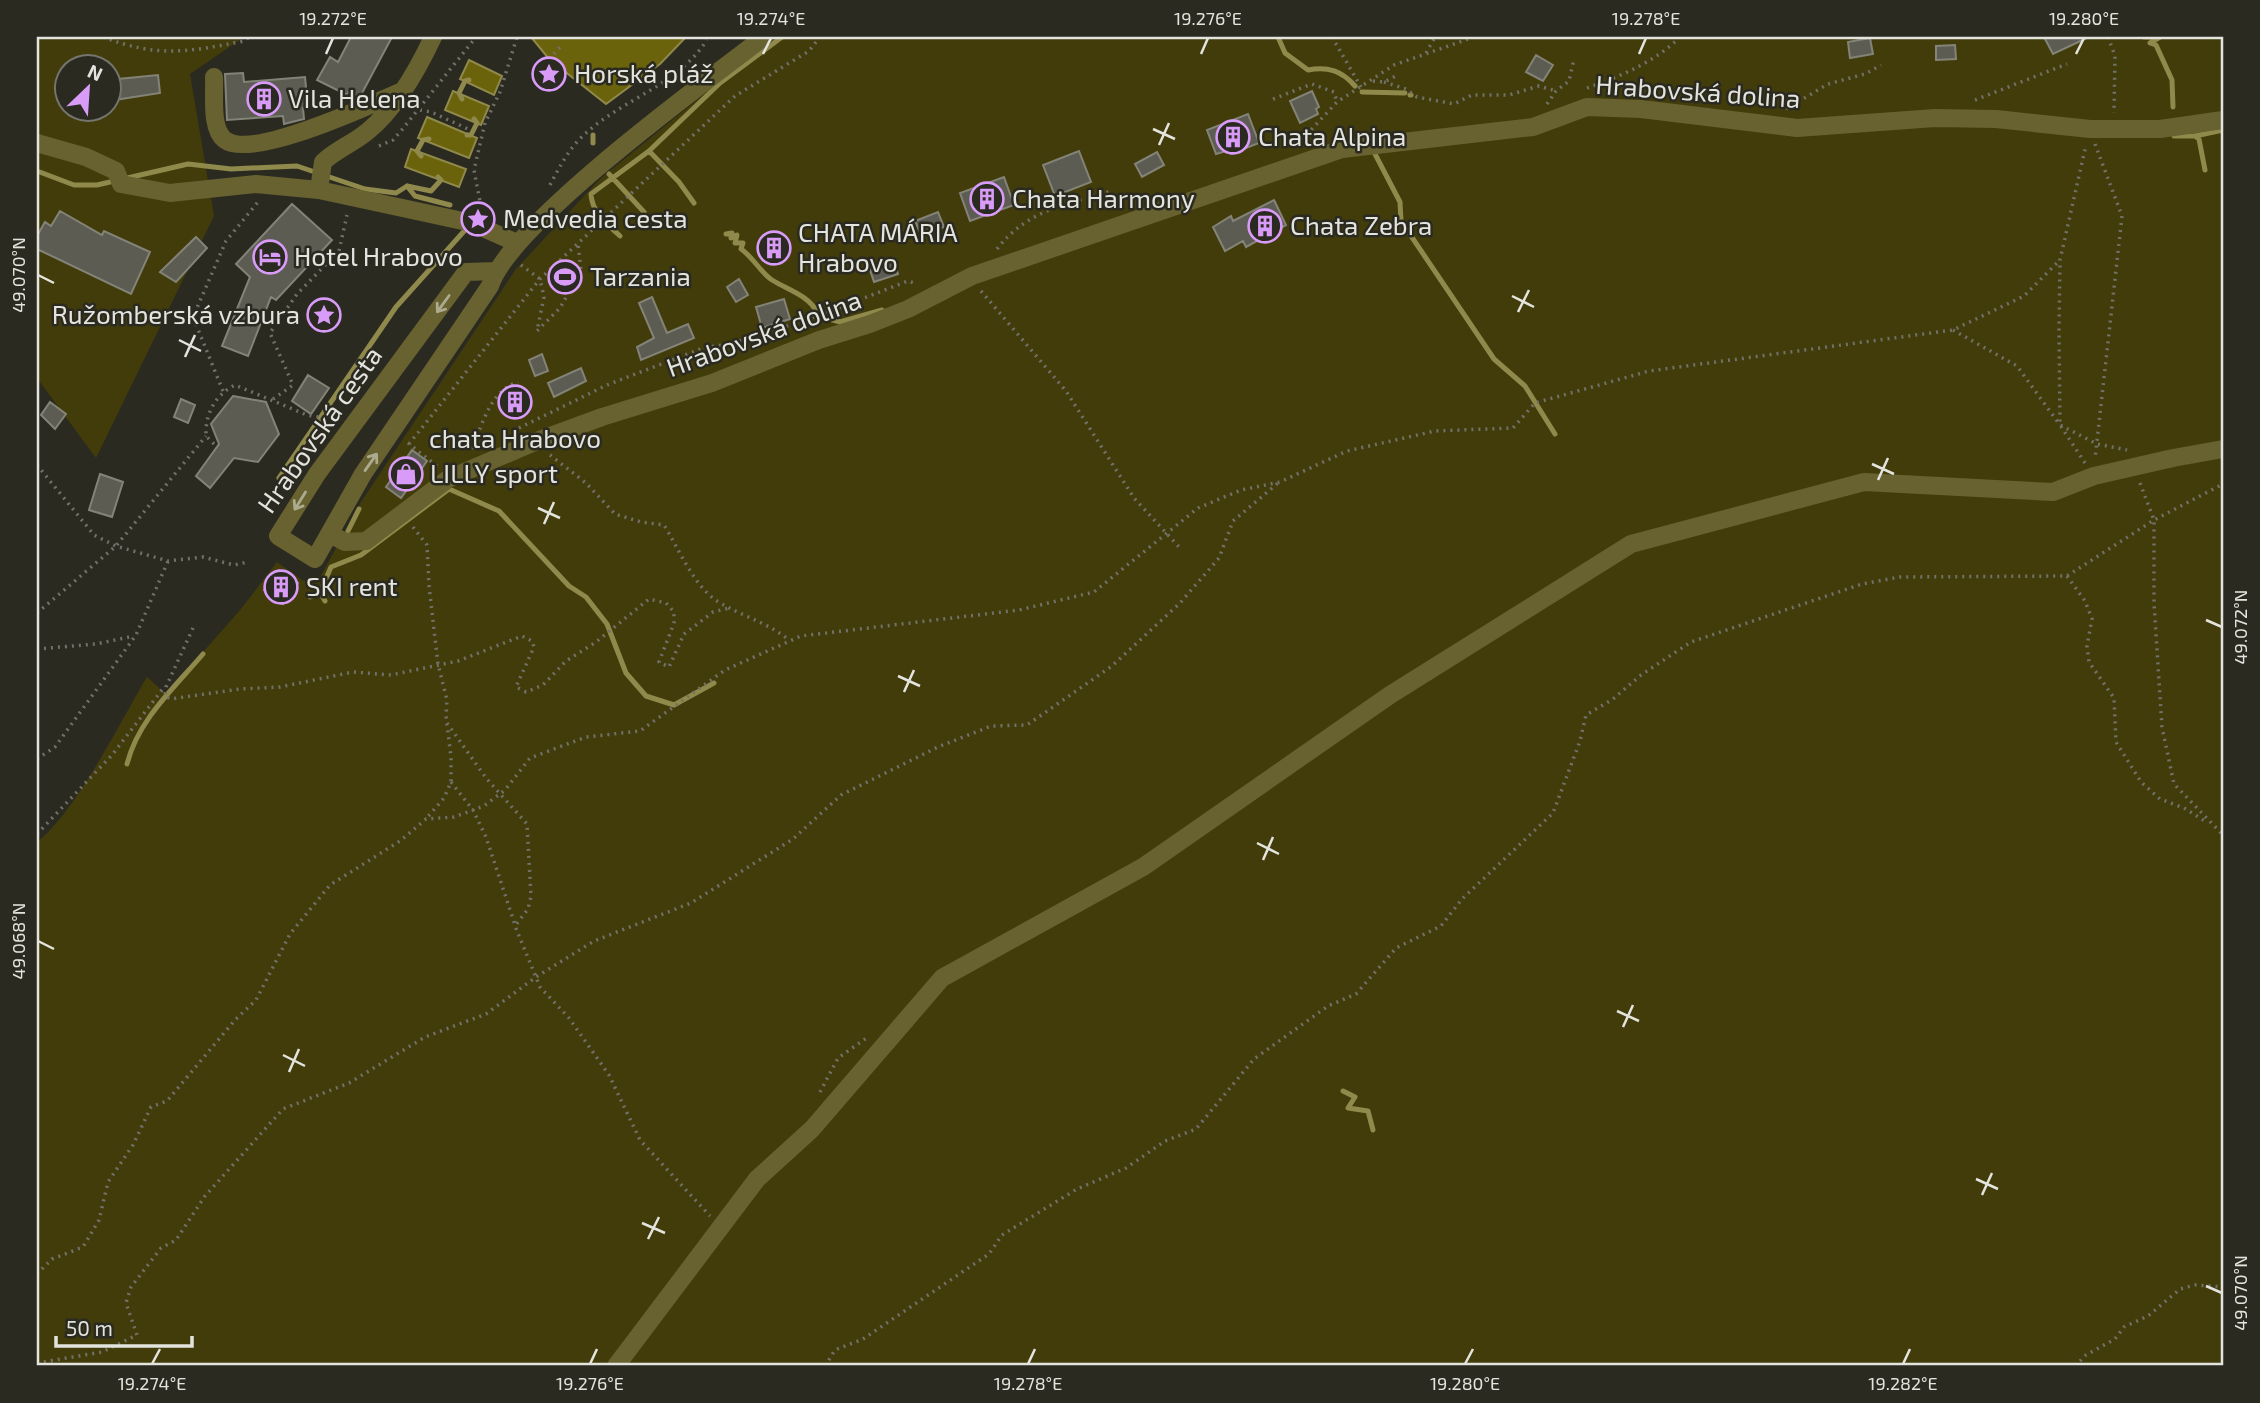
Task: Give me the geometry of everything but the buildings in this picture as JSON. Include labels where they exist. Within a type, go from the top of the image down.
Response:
[{"type":"street","points":[[37,143],[86,157],[118,178],[170,193],[256,184],[270,186],[320,177],[353,142],[386,113],[423,59],[433,37]]},
{"type":"street","name":"Hrabovská cesta","points":[[495,271],[466,272],[317,474],[278,536],[315,559],[363,474],[490,286],[495,271],[517,243],[592,174],[764,37]]},
{"type":"street","points":[[214,77],[217,128],[224,139],[237,145],[293,135],[337,120],[400,92]]},
{"type":"street","name":"Hrabovská dolina","points":[[330,534],[345,542],[366,541],[448,479],[537,441],[753,368],[819,340],[908,309],[974,275],[1342,149],[1533,127],[1587,107],[1641,109],[1797,128],[1935,118],[1996,119],[2090,129],[2160,129],[2223,120]]},
{"type":"street","points":[[320,177],[351,199],[478,225],[517,243]]},
{"type":"street","points":[[615,1366],[757,1179],[812,1129],[942,978],[1143,867],[1268,783],[1390,695],[1631,544],[1864,482],[2053,492],[2134,459],[2223,449]]},
{"type":"path","points":[[103,37],[136,49],[173,54],[244,41],[249,37]]},
{"type":"path","points":[[353,142],[367,147],[381,146],[393,140],[476,37]]},
{"type":"path","points":[[478,225],[474,170],[485,123],[505,80],[517,37]]},
{"type":"path","points":[[409,444],[540,279],[735,96],[809,51],[820,37]]},
{"type":"path","points":[[1332,37],[1360,86]]},
{"type":"path","points":[[1424,55],[1435,37]]},
{"type":"path","points":[[1292,150],[1337,102],[1360,86],[1394,65],[1474,37]]},
{"type":"path","points":[[1575,92],[1630,71],[1665,51],[1680,37]]},
{"type":"path","points":[[2108,37],[2115,56],[2113,129]]},
{"type":"path","points":[[548,215],[550,186],[577,141],[659,87],[695,58],[707,40]]},
{"type":"path","points":[[549,59],[563,44]]},
{"type":"path","points":[[1533,127],[1556,91],[1569,81],[1574,59]]},
{"type":"path","points":[[1968,103],[2067,64]]},
{"type":"path","points":[[1760,124],[1828,84],[1865,74],[1881,65]]},
{"type":"path","points":[[1384,82],[1398,75]]},
{"type":"path","points":[[1367,82],[1384,82],[1417,97],[1454,104],[1472,95],[1509,95],[1539,86],[1556,91]]},
{"type":"path","points":[[1273,99],[1312,85],[1334,92],[1337,102]]},
{"type":"path","points":[[1549,101],[1562,96]]},
{"type":"path","points":[[419,110],[431,112],[468,129]]},
{"type":"path","points":[[2060,425],[2060,260],[2090,129]]},
{"type":"path","points":[[2090,129],[2122,216],[2094,477]]},
{"type":"path","points":[[478,134],[481,140]]},
{"type":"path","points":[[223,391],[193,317],[226,242],[270,186]]},
{"type":"path","points":[[1112,191],[1034,214],[1007,235],[974,275],[990,304],[1053,374],[1134,498],[1180,548]]},
{"type":"path","points":[[273,399],[293,385],[270,333],[298,294],[338,251],[351,199]]},
{"type":"path","points":[[540,279],[544,297],[537,331],[560,308],[581,271],[578,243]]},
{"type":"path","points":[[426,819],[454,817],[474,810],[500,794],[530,758],[586,737],[640,731],[725,670],[802,636],[1019,610],[1094,592],[1198,508],[1241,490],[1280,482],[1347,451],[1435,431],[1513,428],[1535,403],[1649,371],[1953,330],[2024,296],[2060,260]]},
{"type":"path","points":[[607,385],[703,348],[734,343],[812,318],[908,281],[937,292]]},
{"type":"path","points":[[1953,330],[2017,366],[2094,477]]},
{"type":"path","points":[[472,449],[493,402],[504,387],[518,382]]},
{"type":"path","points":[[214,444],[206,436],[205,418],[223,391],[235,385],[307,415],[330,418]]},
{"type":"path","points":[[2060,425],[2134,459],[2154,520],[2154,603],[2162,727],[2174,784],[2223,835]]},
{"type":"path","points":[[391,434],[440,468],[448,479]]},
{"type":"path","points":[[37,613],[116,546],[206,436]]},
{"type":"path","points":[[537,441],[586,483],[615,514],[641,522],[664,525],[700,585],[715,600],[772,626],[790,641]]},
{"type":"path","points":[[37,465],[94,535],[116,546],[168,561],[203,557],[234,565],[248,562]]},
{"type":"path","points":[[37,471],[47,477]]},
{"type":"path","points":[[37,1363],[102,1352],[137,1335],[126,1303],[131,1287],[161,1248],[176,1240],[205,1196],[283,1109],[349,1083],[425,1037],[486,1014],[536,977],[594,941],[691,903],[793,839],[841,795],[938,747],[991,726],[1027,725],[1112,666],[1180,603],[1219,558],[1233,521],[1280,482]]},
{"type":"path","points":[[825,1366],[835,1350],[863,1339],[989,1254],[1002,1235],[1077,1189],[1126,1168],[1165,1141],[1196,1129],[1254,1059],[1328,1006],[1356,994],[1396,948],[1441,926],[1462,899],[1553,813],[1580,740],[1586,715],[1613,699],[1641,675],[1690,642],[1862,584],[1913,577],[2067,576],[2154,520],[2223,484]]},
{"type":"path","points":[[37,1274],[52,1259],[83,1247],[99,1220],[108,1182],[134,1145],[151,1107],[167,1101],[235,1020],[256,1000],[290,934],[330,885],[400,841],[426,819],[444,798],[451,782],[447,700],[438,664],[427,545],[403,514]]},
{"type":"path","points":[[37,759],[55,747],[136,635],[168,561]]},
{"type":"path","points":[[2067,576],[2085,601],[2092,619],[2087,646],[2089,662],[2114,698],[2116,742],[2141,782],[2160,799],[2184,808],[2213,826]]},
{"type":"path","points":[[167,684],[166,696],[170,699],[240,689],[280,687],[353,672],[391,675],[458,661],[522,636],[532,641],[534,647],[516,687],[526,692],[535,689],[566,661],[596,642],[641,602],[656,598],[674,612],[674,623],[659,662],[669,667],[684,634],[706,616],[729,608]]},
{"type":"path","points":[[37,834],[112,755],[167,684],[193,628]]},
{"type":"path","points":[[37,649],[96,644],[136,635]]},
{"type":"path","points":[[447,723],[500,794],[527,824],[531,896],[528,909],[515,926]]},
{"type":"path","points":[[451,782],[474,810],[486,837],[515,926],[536,977],[609,1075],[640,1140],[684,1185],[719,1229]]},
{"type":"path","points":[[2075,1366],[2086,1355],[2115,1339],[2124,1326],[2148,1316],[2180,1289],[2194,1285],[2223,1287]]},
{"type":"shaded area","points":[[37,37],[244,37],[190,74],[214,216],[96,458],[37,378]]},
{"type":"shaded area","points":[[531,37],[686,37],[660,64],[606,104],[549,59]]},
{"type":"shaded area","points":[[774,37],[2223,37],[2223,1366],[37,1366],[37,842],[67,810],[82,788],[147,677],[166,694],[241,609],[277,562],[302,580],[317,583],[361,502],[516,269],[600,179]]},
{"type":"shaded area","points":[[469,60],[502,76],[494,95],[460,79]]},
{"type":"shaded area","points":[[453,91],[489,106],[481,125],[445,110]]},
{"type":"shaded area","points":[[427,117],[477,138],[469,158],[418,138]]},
{"type":"shaded area","points":[[411,149],[466,169],[459,187],[405,167]]},
{"type":"waterway","points":[[620,236],[597,212],[591,194],[649,151],[720,83],[782,37]]},
{"type":"waterway","points":[[1278,37],[1285,53],[1308,70],[1334,71],[1355,86]]},
{"type":"waterway","points":[[2144,37],[2160,37],[2150,43],[2156,45],[2172,80],[2173,107]]},
{"type":"waterway","points":[[462,99],[459,93],[465,81],[469,80]]},
{"type":"waterway","points":[[1362,92],[1405,93]]},
{"type":"waterway","points":[[467,135],[471,135],[477,123],[474,119]]},
{"type":"waterway","points":[[2195,136],[2223,130]]},
{"type":"waterway","points":[[593,135],[593,143]]},
{"type":"waterway","points":[[2174,136],[2195,136],[2199,139],[2205,170]]},
{"type":"waterway","points":[[421,156],[417,151],[423,140],[429,139]]},
{"type":"waterway","points":[[649,151],[679,182],[694,203]]},
{"type":"waterway","points":[[1375,154],[1400,202],[1401,221],[1494,359],[1525,386],[1555,434]]},
{"type":"waterway","points":[[37,171],[74,185],[97,185],[188,164],[231,169],[297,166],[365,189],[396,193],[407,186]]},
{"type":"waterway","points":[[609,174],[644,212]]},
{"type":"waterway","points":[[438,177],[441,180],[431,191],[407,186],[415,196],[450,205]]},
{"type":"waterway","points":[[279,478],[396,307],[466,229]]},
{"type":"waterway","points":[[726,234],[732,233],[731,238],[737,235],[735,243],[743,243],[741,249],[768,277],[803,297],[817,312]]},
{"type":"waterway","points":[[822,317],[840,322],[882,310]]},
{"type":"waterway","points":[[325,601],[320,592],[331,567],[361,555],[449,489],[499,511],[569,586],[586,597],[607,624],[626,673],[646,696],[674,705],[714,683]]},
{"type":"waterway","points":[[348,531],[359,509]]},
{"type":"waterway","points":[[310,597],[320,592]]},
{"type":"waterway","points":[[127,764],[132,748],[148,719],[203,654]]},
{"type":"waterway","points":[[1343,1091],[1355,1097],[1348,1108],[1368,1111],[1373,1130]]},
{"type":"place","name":"Horská pláž","points":[[549,74]]},
{"type":"place","name":"Vila Helena","points":[[264,99]]},
{"type":"place","name":"Chata Alpina","points":[[1233,137]]},
{"type":"place","name":"Chata Harmony","points":[[987,199]]},
{"type":"place","name":"Medvedia cesta","points":[[478,219]]},
{"type":"place","name":"Chata Zebra","points":[[1265,226]]},
{"type":"place","name":"CHATA MÁRIA Hrabovo","points":[[774,248]]},
{"type":"place","name":"Hotel Hrabovo","points":[[270,257]]},
{"type":"place","name":"Tarzania","points":[[565,277]]},
{"type":"place","name":"Ružomberská vzbura","points":[[324,315]]},
{"type":"place","name":"chata Hrabovo","points":[[515,402]]},
{"type":"place","name":"LILLY sport","points":[[406,474]]},
{"type":"place","name":"SKI rent","points":[[281,587]]}]
